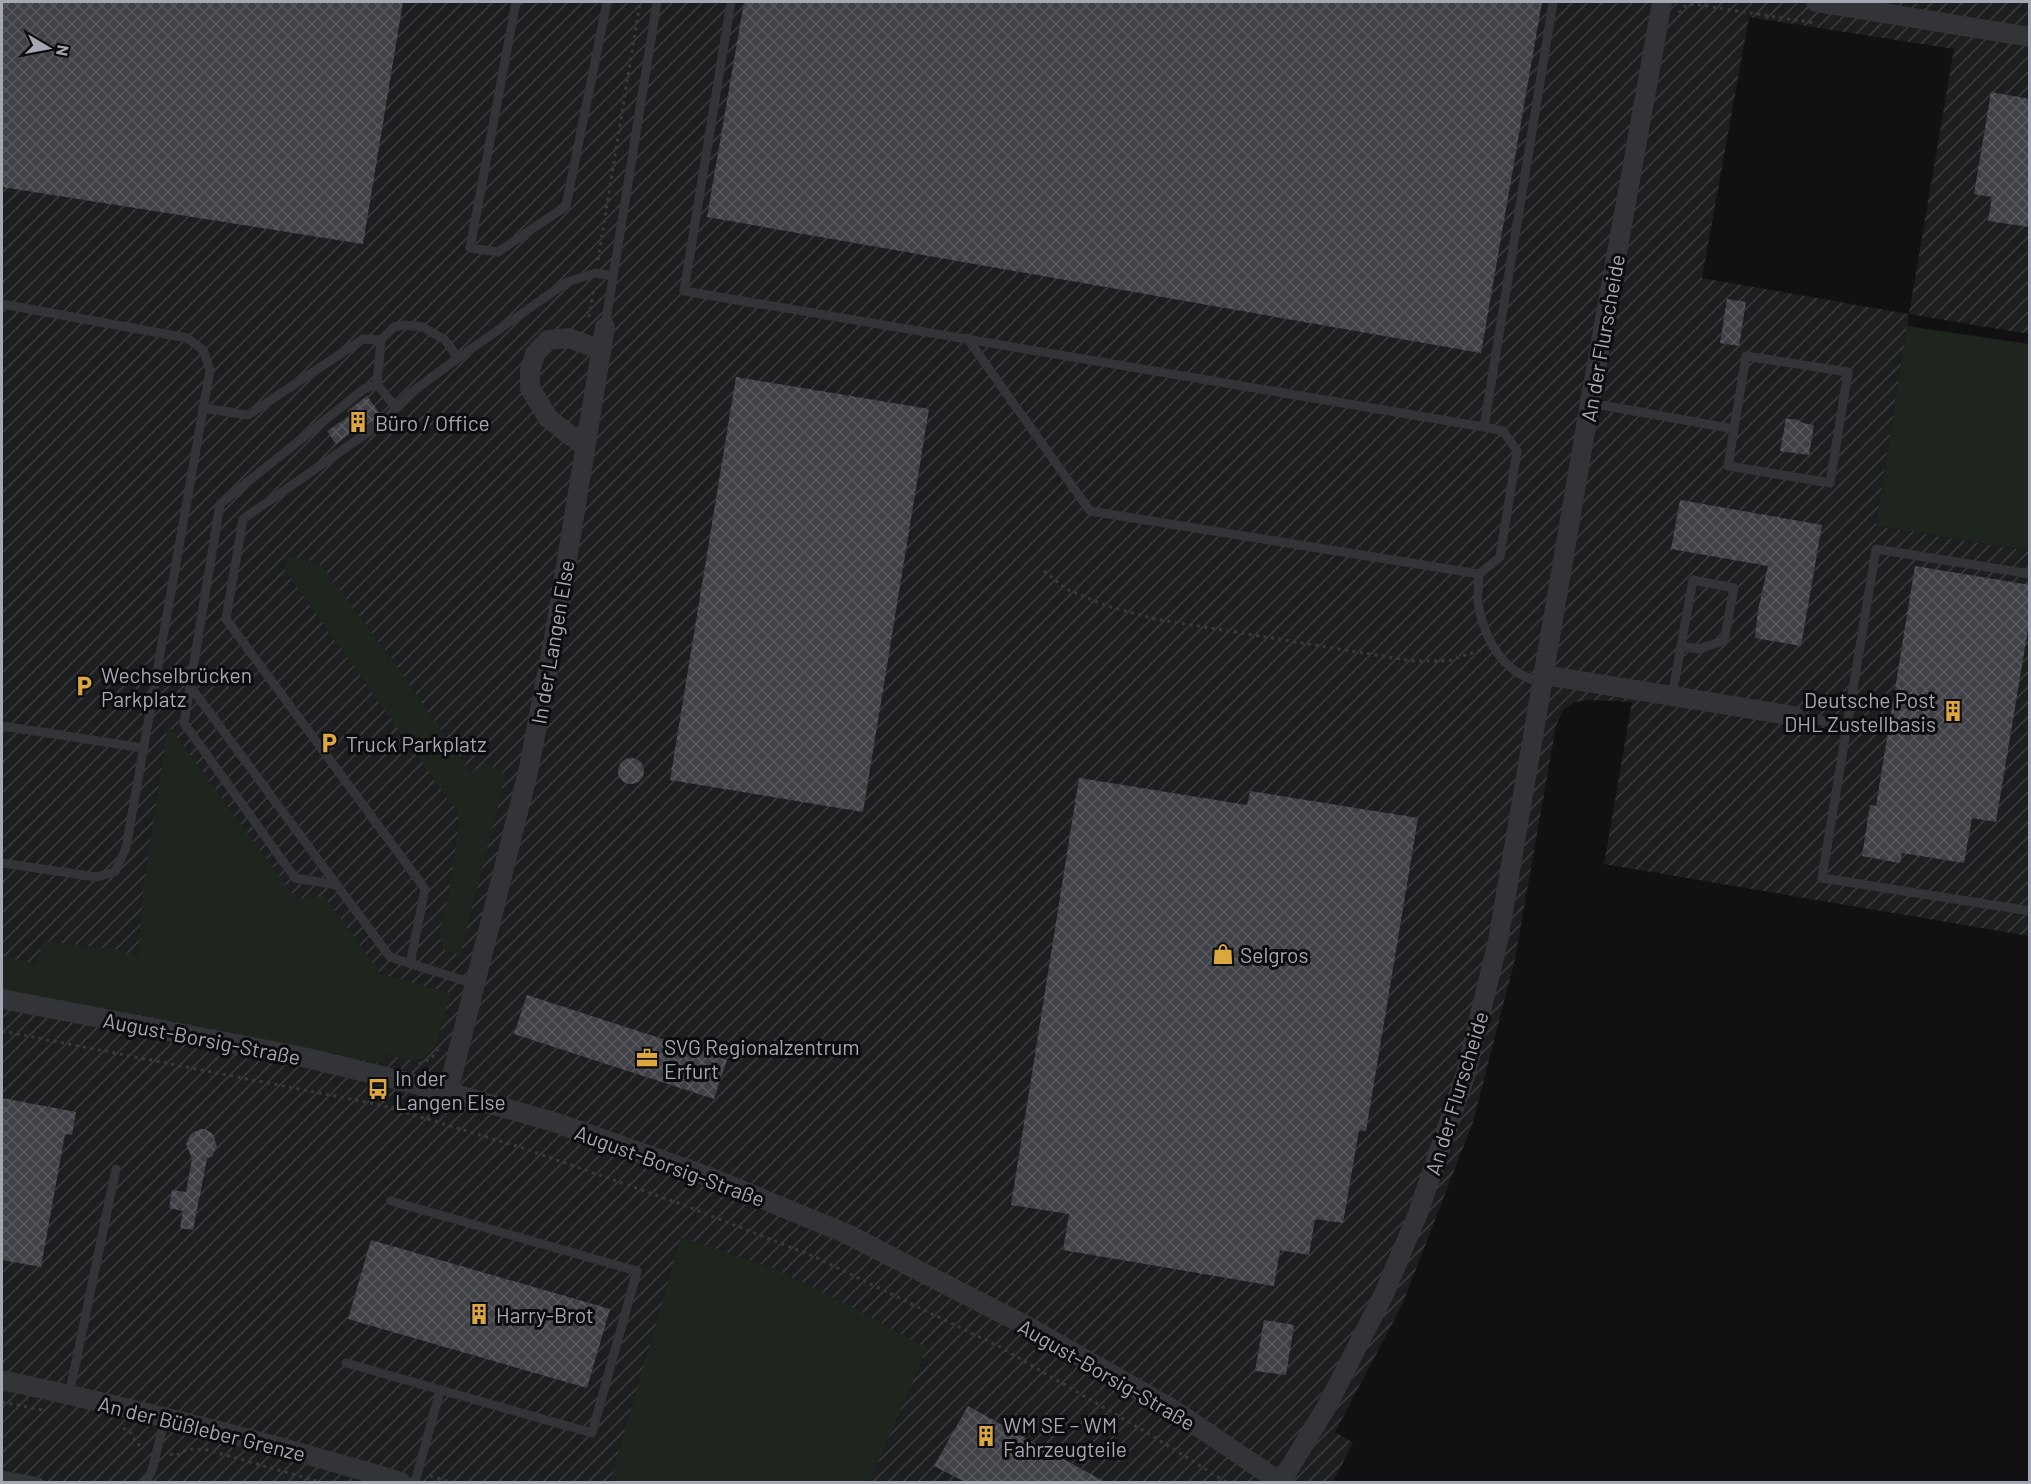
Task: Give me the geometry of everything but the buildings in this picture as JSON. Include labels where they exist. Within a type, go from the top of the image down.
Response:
[{"type":"street","name":"An der Flurscheide","points":[[1281,1482],[1327,1406],[1384,1294],[1418,1213],[1466,1073],[1498,941],[1590,403],[1662,2]]},
{"type":"street","points":[[1816,2],[2030,37]]},
{"type":"street","name":"In der Langen Else","points":[[448,1092],[528,772],[555,633],[585,447],[593,347],[604,327]]},
{"type":"street","points":[[585,447],[548,418],[530,388],[530,370],[535,354],[548,340],[569,338],[593,347]]},
{"type":"street","points":[[1543,679],[1672,696],[1794,716]]},
{"type":"street","name":"August-Borsig-Straße","points":[[2,999],[303,1057],[448,1092],[554,1122],[701,1174],[847,1234],[1025,1326],[1174,1410],[1281,1482]]},
{"type":"street","name":"An der Büßleber Grenze","points":[[2,1380],[165,1418],[339,1463],[401,1482]]},
{"type":"lane","points":[[516,2],[470,248],[498,252],[566,206],[607,2]]},
{"type":"lane","points":[[604,327],[657,2]]},
{"type":"lane","points":[[731,2],[684,291],[966,338],[1503,431],[1517,451],[1500,557],[1479,574],[1090,511],[966,338]]},
{"type":"lane","points":[[1484,427],[1553,2]]},
{"type":"lane","points":[[410,964],[425,889],[226,619],[243,519],[383,422],[409,394],[567,282],[596,273],[613,276]]},
{"type":"lane","points":[[2,304],[187,338],[203,350],[210,370],[126,848],[115,872],[96,878],[2,863]]},
{"type":"lane","points":[[396,408],[377,384],[381,340],[394,327],[404,325],[423,327],[446,340],[458,358]]},
{"type":"lane","points":[[203,408],[248,415],[363,339],[381,340]]},
{"type":"lane","points":[[1746,356],[1848,372],[1830,483],[1728,466],[1734,429],[1746,356]]},
{"type":"lane","points":[[337,885],[295,878],[184,723],[220,504],[364,389],[377,384]]},
{"type":"lane","points":[[1590,403],[1734,429]]},
{"type":"lane","points":[[2030,574],[1876,549],[1822,878],[2030,911]]},
{"type":"lane","points":[[1479,574],[1478,601],[1491,646],[1502,660],[1517,671],[1535,681],[1543,679]]},
{"type":"lane","points":[[1672,696],[1681,645],[1693,580],[1734,588],[1724,641],[1698,649],[1681,645]]},
{"type":"lane","points":[[190,686],[390,957],[475,984]]},
{"type":"lane","points":[[1794,716],[1847,725]]},
{"type":"lane","points":[[2,726],[144,748]]},
{"type":"lane","points":[[69,1395],[116,1169]]},
{"type":"lane","points":[[346,1363],[592,1433],[637,1271],[391,1201]]},
{"type":"lane","points":[[415,1482],[440,1391]]},
{"type":"lane","points":[[146,1482],[152,1470],[165,1418]]},
{"type":"lane","points":[[2,1475],[39,1482]]},
{"type":"path","points":[[593,347],[596,273],[640,2]]},
{"type":"path","points":[[1676,22],[1685,6],[1694,4],[1822,24]]},
{"type":"path","points":[[1044,571],[1066,589],[1107,606],[1155,618],[1378,657],[1413,661],[1448,661],[1471,655],[1491,646]]},
{"type":"path","points":[[2,1031],[381,1105],[523,1148],[671,1200],[813,1256],[1000,1347],[1151,1435],[1226,1482]]},
{"type":"path","points":[[412,1064],[419,1065],[431,1059],[441,1039]]},
{"type":"path","points":[[381,1105],[388,1077]]},
{"type":"shaded area","points":[[2,2],[2029,2],[2029,334],[1909,314],[1876,526],[2029,551],[2029,936],[1604,864],[1632,702],[1590,700],[1575,702],[1563,710],[1556,726],[1515,959],[1473,1122],[1402,1305],[1335,1432],[1353,1443],[1333,1482],[2,1482]],"holes":[[[1749,17],[1954,49],[1909,314],[1702,278]]]},
{"type":"shaded area","points":[[1907,326],[2029,344],[2029,551],[1876,526]]},
{"type":"shaded area","points":[[289,556],[319,563],[388,654],[471,773],[485,763],[506,774],[460,955],[445,950],[439,935],[448,898],[459,825],[458,813],[284,569]]},
{"type":"shaded area","points":[[168,725],[296,899],[324,896],[381,974],[450,993],[440,1033],[430,1052],[423,1058],[408,1060],[387,1054],[384,1064],[185,1023],[2,989],[2,957],[37,964],[43,941],[114,949],[138,956],[143,891]]},
{"type":"shaded area","points":[[681,1237],[775,1269],[843,1302],[927,1348],[870,1482],[610,1482]]},
{"type":"place","name":"Büro / Office","points":[[358,422]]},
{"type":"place","name":"Wechselbrücken Parkplatz","points":[[84,686]]},
{"type":"place","name":"Deutsche Post DHL Zustellbasis","points":[[1953,711]]},
{"type":"place","name":"Truck Parkplatz","points":[[329,743]]},
{"type":"place","name":"Selgros","points":[[1223,954]]},
{"type":"place","name":"SVG Regionalzentrum Erfurt","points":[[647,1058]]},
{"type":"place","name":"In der Langen Else","points":[[378,1089]]},
{"type":"place","name":"Harry-Brot","points":[[479,1314]]},
{"type":"place","name":"WM SE – WM Fahrzeugteile","points":[[986,1436]]}]
